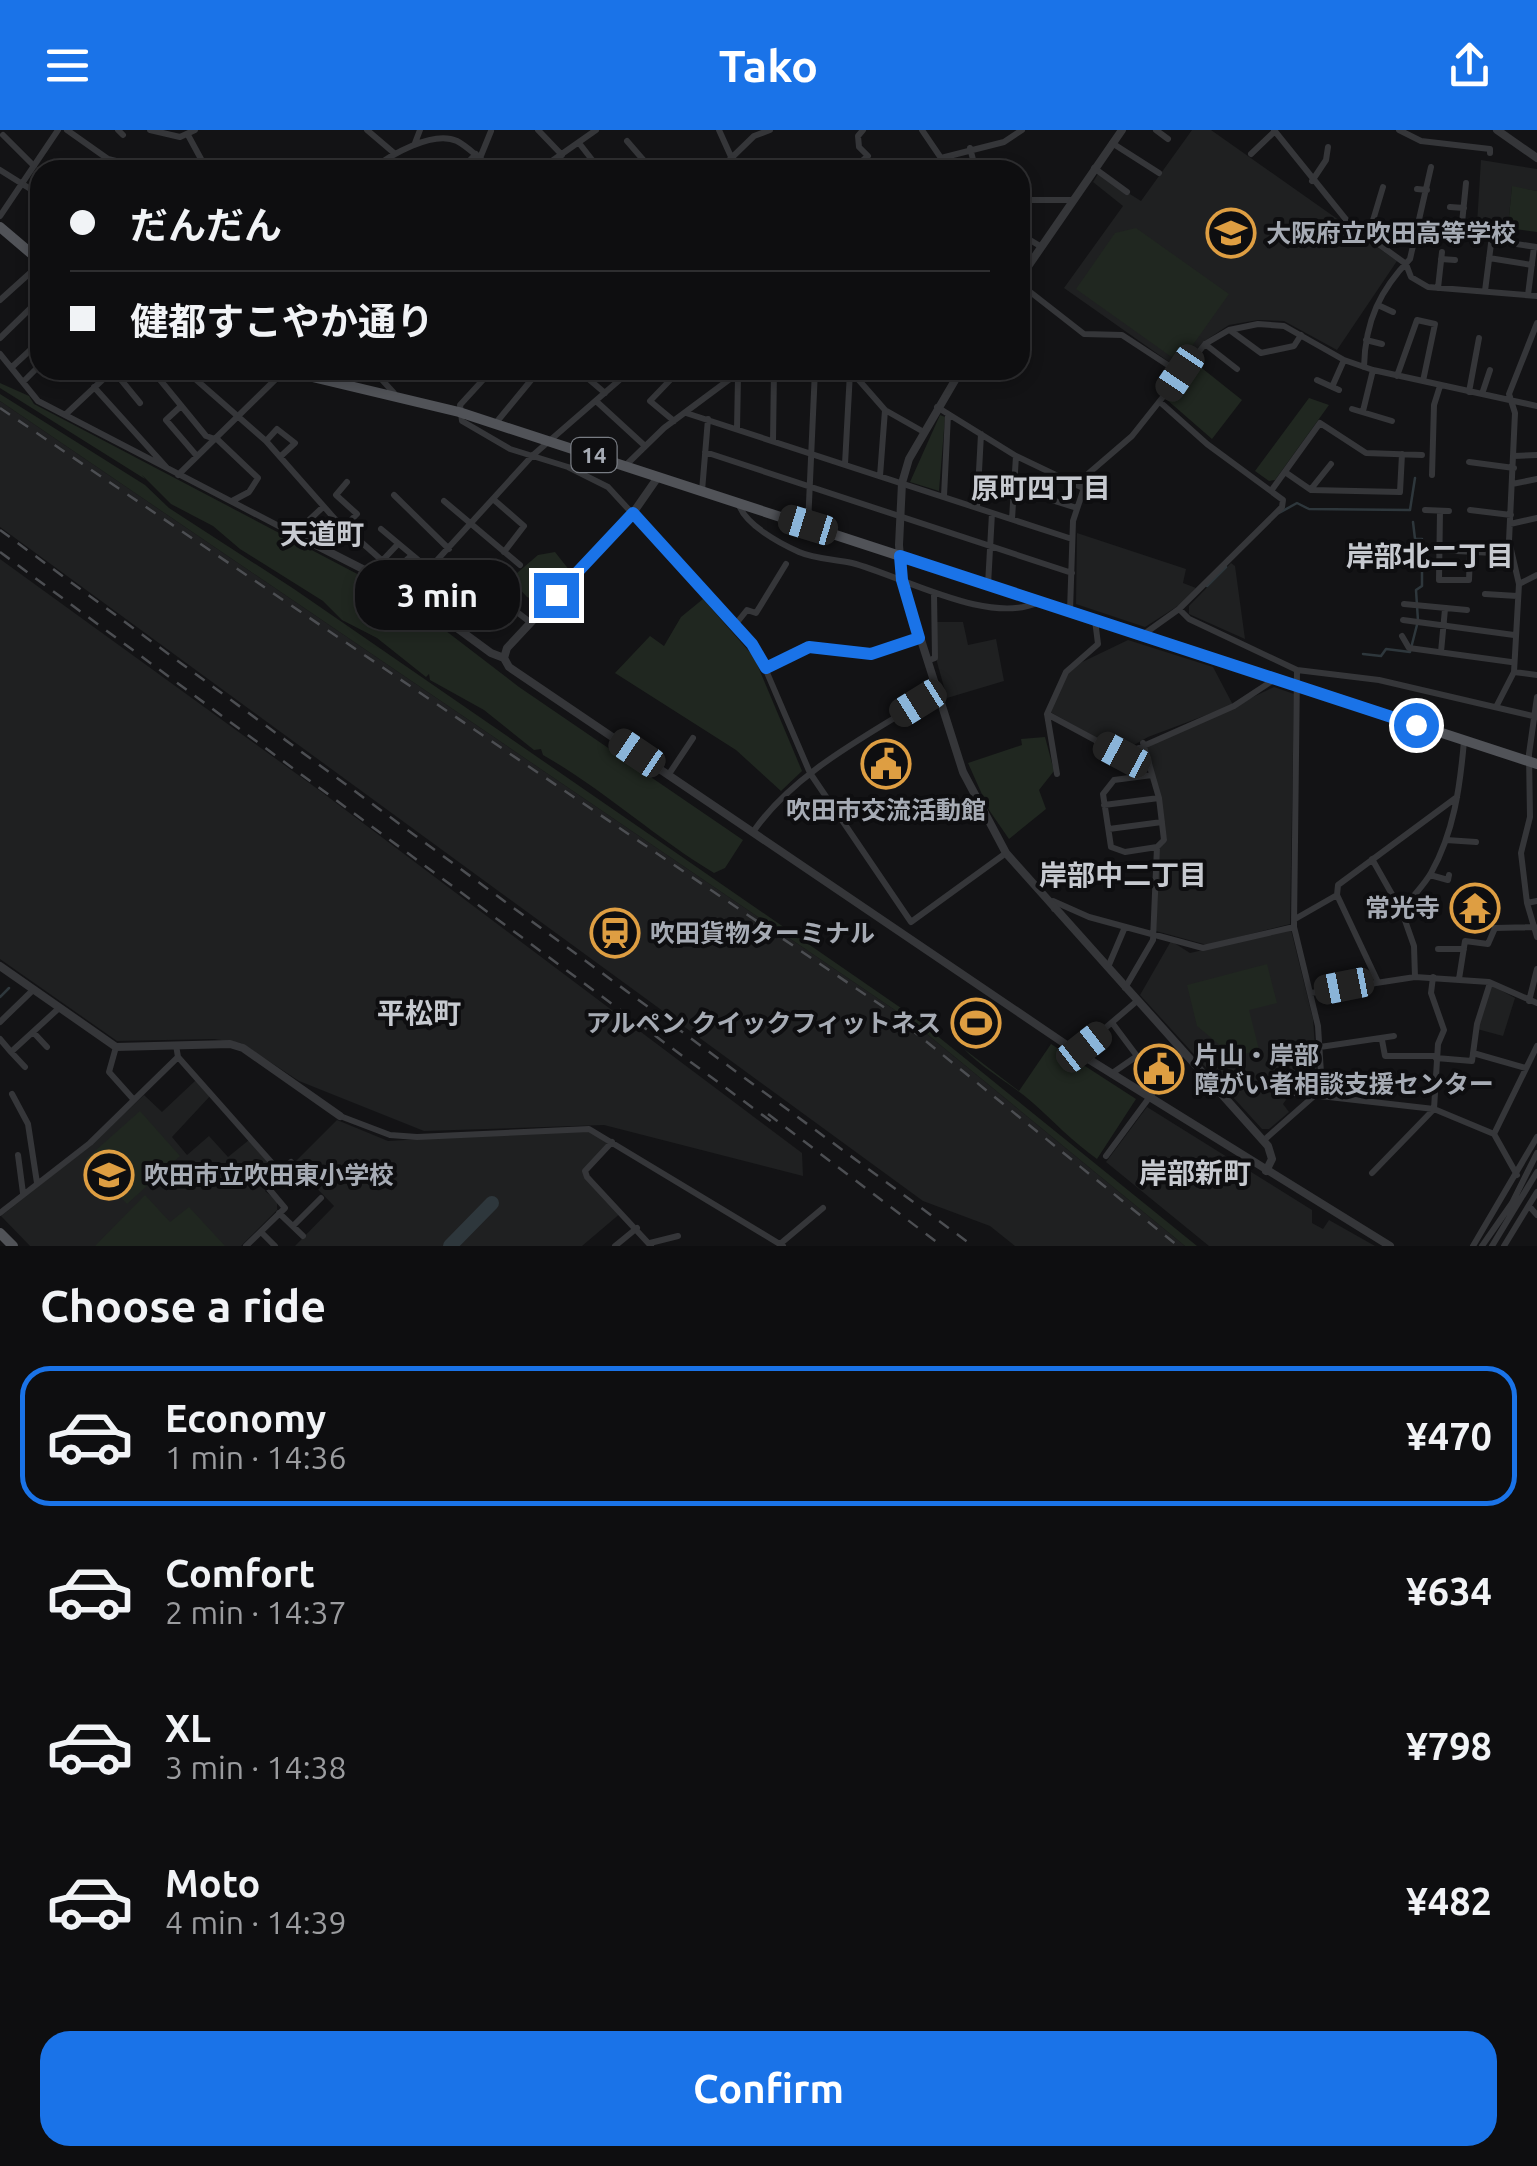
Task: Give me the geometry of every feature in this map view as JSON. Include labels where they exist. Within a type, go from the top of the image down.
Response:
[{"type":"main road","points":[[0,228],[30,254]]},
{"type":"main road","name":"14","points":[[332,380],[459,412],[1533,762]]},
{"type":"main road","points":[[0,1233],[14,1246]]},
{"type":"street","points":[[38,160],[58,130]]},
{"type":"street","points":[[68,130],[112,160]]},
{"type":"street","points":[[150,130],[180,138],[192,132],[204,160]]},
{"type":"street","points":[[367,130],[394,153]]},
{"type":"street","points":[[415,143],[420,130]]},
{"type":"street","points":[[538,130],[562,156]]},
{"type":"street","points":[[556,160],[596,130]]},
{"type":"street","points":[[719,130],[731,160],[753,133],[770,130]]},
{"type":"street","points":[[863,130],[858,136],[859,147],[868,156],[863,160]]},
{"type":"street","points":[[922,130],[940,158],[1022,130]]},
{"type":"street","points":[[1030,262],[1122,130]]},
{"type":"street","points":[[1156,130],[1168,139]]},
{"type":"street","points":[[1399,130],[1421,141],[1490,149],[1490,153]]},
{"type":"street","points":[[1421,141],[1427,130]]},
{"type":"street","points":[[1497,130],[1537,158]]},
{"type":"street","points":[[473,160],[491,131]]},
{"type":"street","points":[[1251,154],[1274,131],[1312,180],[1364,234],[1406,264]]},
{"type":"street","points":[[1,135],[30,162]]},
{"type":"street","points":[[385,160],[415,143],[455,139],[482,160]]},
{"type":"street","points":[[627,141],[643,160]]},
{"type":"street","points":[[1110,142],[1159,172]]},
{"type":"street","points":[[579,143],[592,160]]},
{"type":"street","points":[[1312,180],[1326,160],[1328,146]]},
{"type":"street","points":[[970,148],[973,160]]},
{"type":"street","points":[[1093,167],[1127,192]]},
{"type":"street","points":[[1431,167],[1420,226],[1406,264],[1410,278],[1438,288],[1532,296],[1536,247],[1491,240]]},
{"type":"street","points":[[0,170],[30,189]]},
{"type":"street","points":[[0,216],[30,172]]},
{"type":"street","points":[[1420,226],[1461,233],[1466,183]]},
{"type":"street","points":[[1364,234],[1371,227],[1383,187]]},
{"type":"street","points":[[1417,188],[1427,190]]},
{"type":"street","points":[[1030,200],[1071,200]]},
{"type":"street","points":[[1450,207],[1464,208]]},
{"type":"street","points":[[1486,291],[1493,228]]},
{"type":"street","points":[[1030,240],[1040,246]]},
{"type":"street","points":[[1438,288],[1442,255],[1454,260]]},
{"type":"street","points":[[1489,258],[1532,265]]},
{"type":"street","points":[[1364,367],[1369,320],[1380,306],[1380,294],[1400,264],[1406,264]]},
{"type":"street","points":[[0,300],[30,272]]},
{"type":"street","points":[[1030,284],[1084,334],[1122,334],[1180,373]]},
{"type":"street","points":[[1380,306],[1394,312]]},
{"type":"street","points":[[0,338],[30,309]]},
{"type":"street","points":[[1397,376],[1417,320],[1434,324],[1423,381]]},
{"type":"street","points":[[1496,707],[1514,672],[1511,662],[1519,584],[1511,554],[1512,384],[1537,323]]},
{"type":"street","points":[[1070,611],[1072,539],[1084,488],[1082,479],[1132,436],[1205,344],[1229,330],[1284,326],[1344,360],[1373,370],[1537,406]]},
{"type":"street","points":[[1229,330],[1261,354],[1294,346],[1301,336]]},
{"type":"street","points":[[1469,392],[1480,338]]},
{"type":"street","points":[[1366,340],[1382,344]]},
{"type":"street","points":[[1205,344],[1238,369]]},
{"type":"street","points":[[12,367],[30,350]]},
{"type":"street","points":[[0,354],[38,400],[174,473],[410,590]]},
{"type":"street","points":[[1317,380],[1336,388],[1344,360]]},
{"type":"street","points":[[1363,411],[1373,370]]},
{"type":"street","points":[[1482,394],[1490,370]]},
{"type":"street","points":[[24,381],[30,375]]},
{"type":"street","points":[[65,414],[101,380]]},
{"type":"street","points":[[120,380],[140,403]]},
{"type":"street","points":[[160,380],[211,438],[258,478],[249,492],[232,502]]},
{"type":"street","points":[[197,380],[266,441],[323,507],[380,563],[491,653],[504,658],[509,667],[1077,1052],[1390,1246]]},
{"type":"street","points":[[174,473],[275,380]]},
{"type":"street","points":[[382,380],[394,393]]},
{"type":"street","points":[[484,380],[459,412],[467,427],[608,487],[736,625],[766,668],[810,774],[911,922],[1006,853]]},
{"type":"street","points":[[495,424],[531,380]]},
{"type":"street","points":[[590,380],[606,393]]},
{"type":"street","points":[[410,590],[532,456],[620,380]]},
{"type":"street","points":[[670,380],[650,401],[674,421]]},
{"type":"street","points":[[625,466],[674,421],[731,380]]},
{"type":"street","points":[[737,429],[740,380]]},
{"type":"street","points":[[773,441],[774,380]]},
{"type":"street","points":[[808,525],[814,380]]},
{"type":"street","points":[[845,464],[849,380]]},
{"type":"street","points":[[859,380],[885,410],[922,431]]},
{"type":"street","points":[[954,380],[922,431],[902,483],[900,556],[902,580],[963,772],[1006,853],[1262,1141],[1272,1155],[1266,1171]]},
{"type":"street","points":[[1432,476],[1434,406],[1440,386]]},
{"type":"street","points":[[94,387],[174,473]]},
{"type":"street","points":[[596,401],[646,446]]},
{"type":"street","points":[[1144,635],[1179,609],[1282,507],[1283,500],[1207,444],[1160,402]]},
{"type":"street","points":[[181,406],[166,420],[196,455]]},
{"type":"street","points":[[937,407],[1016,456],[1084,488]]},
{"type":"street","points":[[1352,408],[1386,422]]},
{"type":"street","points":[[880,476],[885,410]]},
{"type":"street","points":[[686,413],[1072,539]]},
{"type":"street","points":[[944,496],[948,413]]},
{"type":"street","points":[[702,491],[708,420]]},
{"type":"street","points":[[1272,491],[1320,423],[1366,453],[1422,455]]},
{"type":"street","points":[[266,441],[276,429],[295,444],[280,457]]},
{"type":"street","points":[[977,508],[982,434]]},
{"type":"street","points":[[705,452],[1072,573]]},
{"type":"street","points":[[1285,472],[1310,490],[1400,492],[1402,454]]},
{"type":"street","points":[[1514,456],[1537,455]]},
{"type":"street","points":[[1012,520],[1016,456]]},
{"type":"street","points":[[1310,490],[1331,464]]},
{"type":"street","points":[[1472,464],[1514,468]]},
{"type":"street","points":[[504,658],[507,648],[530,622],[633,513],[658,477]]},
{"type":"street","points":[[1511,486],[1537,479]]},
{"type":"street","points":[[344,527],[357,514],[336,494],[347,482]]},
{"type":"street","points":[[1014,488],[1077,508]]},
{"type":"street","points":[[394,495],[449,549]]},
{"type":"street","points":[[493,499],[524,526],[504,552]]},
{"type":"street","points":[[444,501],[520,565]]},
{"type":"street","points":[[738,504],[749,521],[798,552],[902,580],[934,594],[993,606],[1031,606],[1041,601]]},
{"type":"street","points":[[294,534],[323,507]]},
{"type":"street","points":[[1425,510],[1444,511],[1438,580],[1469,580],[1470,554]]},
{"type":"street","points":[[1470,510],[1511,515]]},
{"type":"street","points":[[988,585],[992,513]]},
{"type":"street","points":[[1510,524],[1537,518]]},
{"type":"street","points":[[381,529],[430,569]]},
{"type":"street","points":[[380,563],[398,544]]},
{"type":"street","points":[[1439,550],[1511,554]]},
{"type":"street","points":[[392,573],[412,555]]},
{"type":"street","points":[[736,625],[747,610],[756,612],[786,564]]},
{"type":"street","points":[[1519,584],[1537,575]]},
{"type":"street","points":[[927,661],[934,658],[934,594]]},
{"type":"street","points":[[1485,594],[1518,596]]},
{"type":"street","points":[[497,597],[530,622]]},
{"type":"street","points":[[1404,604],[1467,610]]},
{"type":"street","points":[[1179,609],[1189,619],[1297,670],[1379,680],[1535,716]]},
{"type":"street","points":[[1440,652],[1445,609]]},
{"type":"street","points":[[1057,774],[1047,714],[1066,672],[1098,644],[1095,619]]},
{"type":"street","points":[[1403,620],[1514,635]]},
{"type":"street","points":[[1402,636],[1411,648],[1511,662]]},
{"type":"street","points":[[766,668],[809,647],[871,654],[919,638]]},
{"type":"street","points":[[1297,670],[1294,923],[1320,1047],[1320,1093]]},
{"type":"street","points":[[1514,672],[1537,675]]},
{"type":"street","points":[[1047,714],[1122,755],[1234,706],[1269,687],[1276,678]]},
{"type":"street","points":[[1537,697],[1534,800],[1521,854],[1527,903],[1537,936]]},
{"type":"street","points":[[754,832],[784,794],[810,774],[918,703],[939,700]]},
{"type":"street","points":[[668,774],[693,738]]},
{"type":"street","points":[[1402,912],[1430,874],[1446,840],[1457,797],[1464,741]]},
{"type":"street","points":[[1143,743],[1159,798],[1164,840],[1157,847],[1126,852],[1111,846],[1102,794],[1114,780],[1152,775]]},
{"type":"street","points":[[1378,980],[1337,896],[1340,881],[1457,797]]},
{"type":"street","points":[[1104,805],[1159,798]]},
{"type":"street","points":[[1108,829],[1162,822]]},
{"type":"street","points":[[1446,840],[1476,842]]},
{"type":"street","points":[[1126,988],[1153,934],[1157,847]]},
{"type":"street","points":[[1372,860],[1402,912],[1414,948],[1415,976]]},
{"type":"street","points":[[1430,874],[1448,880],[1449,875]]},
{"type":"street","points":[[1054,909],[1054,900],[1125,927],[1203,948],[1294,923],[1337,896]]},
{"type":"street","points":[[1527,903],[1537,901]]},
{"type":"street","points":[[1107,968],[1125,927]]},
{"type":"street","points":[[1459,979],[1466,941],[1488,944],[1495,928],[1535,927]]},
{"type":"street","points":[[1438,949],[1464,949]]},
{"type":"street","points":[[0,966],[116,1047],[243,1048],[340,1116],[390,1135],[589,1129],[782,1245],[823,1208]]},
{"type":"street","points":[[1311,993],[1415,976],[1490,983],[1533,1002],[1537,969]]},
{"type":"street","points":[[1372,1173],[1413,1139],[1434,1109],[1436,1057],[1444,1030],[1431,993],[1432,978]]},
{"type":"street","points":[[1382,1040],[1384,1056],[1472,1060],[1490,983]]},
{"type":"street","points":[[0,1022],[33,990]]},
{"type":"street","points":[[1077,1052],[1137,1001]]},
{"type":"street","points":[[11,1052],[58,1009]]},
{"type":"street","points":[[1113,1024],[1158,1084]]},
{"type":"street","points":[[33,1032],[47,1047]]},
{"type":"street","points":[[1320,1047],[1394,1036]]},
{"type":"street","points":[[0,1039],[25,1067]]},
{"type":"street","points":[[176,1045],[178,1057],[280,1172]]},
{"type":"street","points":[[1494,1134],[1537,1046]]},
{"type":"street","points":[[116,1047],[109,1072],[134,1100]]},
{"type":"street","points":[[1106,1156],[1183,1052]]},
{"type":"street","points":[[1473,1053],[1526,1068]]},
{"type":"street","points":[[1111,1074],[1137,1056]]},
{"type":"street","points":[[0,1213],[90,1143],[178,1057]]},
{"type":"street","points":[[1294,1093],[1434,1109],[1494,1134],[1517,1175]]},
{"type":"street","points":[[1262,1141],[1320,1093]]},
{"type":"street","points":[[12,1094],[32,1140],[37,1182]]},
{"type":"street","points":[[1473,1246],[1537,1138]]},
{"type":"street","points":[[612,1142],[585,1172],[650,1245],[678,1236]]},
{"type":"street","points":[[1482,1246],[1512,1202],[1537,1153]]},
{"type":"street","points":[[18,1155],[23,1194]]},
{"type":"street","points":[[246,1246],[285,1208],[270,1189],[290,1162]]},
{"type":"street","points":[[1383,1162],[1390,1169]]},
{"type":"street","points":[[1492,1246],[1537,1172]]},
{"type":"street","points":[[1504,1246],[1537,1192]]},
{"type":"street","points":[[293,1226],[321,1198]]},
{"type":"street","points":[[1529,1206],[1537,1215]]},
{"type":"street","points":[[279,1213],[302,1236]]},
{"type":"street","points":[[616,1246],[637,1228]]},
{"type":"street","points":[[260,1232],[275,1246]]},
{"type":"shaded area","name":"大阪府立吹田高等学校","points":[[1192,130],[1211,130],[1397,261],[1337,350],[1284,321],[1258,320],[1229,325],[1203,342],[1179,369],[1064,288],[1123,206],[1093,182],[1098,174],[1141,201]]},
{"type":"shaded area","points":[[1481,160],[1537,169],[1537,191],[1512,187],[1508,228],[1477,224]]},
{"type":"shaded area","points":[[1512,186],[1537,191],[1537,232],[1508,228]]},
{"type":"shaded area","points":[[1136,228],[1229,294],[1180,363],[1076,289],[1115,233]]},
{"type":"shaded area","points":[[1198,365],[1242,400],[1212,439],[1166,399],[1191,366]]},
{"type":"shaded area","points":[[0,383],[403,598],[519,687],[743,840],[725,868],[714,873],[543,755],[541,749],[534,750],[484,710],[430,680],[429,674],[426,677],[377,638],[342,620],[323,601],[240,549],[213,526],[171,504],[142,475],[145,479],[0,388]]},
{"type":"shaded area","points":[[0,394],[145,485],[169,508],[294,589],[914,1017],[1197,1246],[1185,1246],[911,1021],[0,401]]},
{"type":"shaded area","points":[[1309,398],[1329,405],[1275,480],[1269,481],[1255,471]]},
{"type":"shaded area","points":[[0,401],[911,1021],[1185,1246],[1015,1246],[990,1226],[923,1201],[0,527]]},
{"type":"shaded area","points":[[940,415],[945,417],[939,491],[910,482]]},
{"type":"shaded area","points":[[1077,533],[1186,569],[1183,583],[1196,588],[1181,604],[1145,627],[1076,604]]},
{"type":"shaded area","points":[[555,552],[570,571],[540,602],[527,597],[510,579],[538,555]]},
{"type":"shaded area","points":[[0,559],[319,790],[802,1153],[803,1176],[604,1125],[424,1131],[299,1081],[241,1043],[214,1039],[117,1041],[0,959]]},
{"type":"shaded area","points":[[1231,563],[1235,566],[1245,639],[1189,614],[1189,606]]},
{"type":"shaded area","points":[[703,599],[754,657],[802,771],[781,791],[736,750],[615,673],[650,636],[664,646],[681,617]]},
{"type":"shaded area","points":[[936,622],[963,622],[968,645],[996,639],[1004,681],[947,698],[937,662]]},
{"type":"shaded area","points":[[1128,640],[1213,667],[1233,705],[1148,737],[1122,752],[1050,712],[1062,680],[1076,665]]},
{"type":"shaded area","points":[[1274,687],[1294,694],[1290,924],[1207,945],[1156,931],[1159,848],[1167,841],[1147,747]]},
{"type":"shaded area","points":[[1045,737],[1054,771],[1039,790],[1046,809],[1009,839],[989,810],[968,763],[1022,745],[1021,739]]},
{"type":"shaded area","points":[[1291,930],[1313,1019],[1318,1087],[1293,1090],[1283,1104],[1289,1112],[1269,1129],[1262,1129],[1140,995],[1171,941],[1190,953]]},
{"type":"shaded area","points":[[1267,964],[1277,1003],[1249,1010],[1259,1050],[1234,1057],[1197,1026],[1187,985]]},
{"type":"shaded area","points":[[1491,985],[1515,998],[1503,1036],[1477,1029]]},
{"type":"shaded area","points":[[1051,1044],[1136,1099],[1097,1159],[964,1049],[1019,1091]]},
{"type":"shaded area","points":[[196,1080],[211,1095],[172,1137],[187,1155],[209,1136],[228,1157],[249,1140],[277,1173],[265,1191],[277,1201],[277,1210],[241,1246],[30,1246],[1,1216],[91,1145],[144,1095],[162,1112]]},
{"type":"shaded area","points":[[1147,1107],[1312,1210],[1312,1223],[1323,1229],[1329,1220],[1375,1246],[1209,1246],[1106,1162]]},
{"type":"shaded area","points":[[140,1111],[180,1156],[127,1204],[86,1159]]},
{"type":"shaded area","points":[[337,1120],[388,1141],[589,1129],[612,1142],[585,1171],[622,1212],[582,1246],[453,1246],[493,1205],[491,1202],[447,1246],[295,1246],[334,1206],[293,1164]]},
{"type":"shaded area","points":[[145,1195],[170,1222],[189,1207],[225,1246],[95,1246]]},
{"type":"waterway","points":[[1279,513],[1297,503],[1309,509],[1410,510],[1415,478]]},
{"type":"waterway","points":[[1363,654],[1381,656],[1386,649],[1410,652],[1418,621],[1416,590],[1422,586],[1422,539],[1415,539],[1413,522]]},
{"type":"waterway","points":[[1207,586],[1226,567]]},
{"type":"waterway","points":[[0,997],[9,988]]},
{"type":"waterway","points":[[450,1246],[492,1203]]},
{"type":"railway","points":[[0,408],[885,1008],[1178,1246]]},
{"type":"railway","points":[[0,530],[973,1246]]},
{"type":"railway","points":[[0,552],[776,1125]]},
{"type":"railway","points":[[768,1114],[942,1246]]},
{"type":"place","name":"大阪府立吹田高等学校","points":[[1231,233]]},
{"type":"place","name":"吹田市交流活動館","points":[[886,764]]},
{"type":"place","name":"常光寺","points":[[1475,908]]},
{"type":"place","name":"吹田貨物ターミナル","points":[[615,933]]},
{"type":"place","name":"アルペン クイックフィットネス","points":[[976,1023]]},
{"type":"place","name":"片山・岸部 障がい者相談支援センター","points":[[1159,1069]]},
{"type":"place","name":"吹田市立吹田東小学校","points":[[109,1175]]},
{"type":"district","name":"原町四丁目","points":[[1041,488]]},
{"type":"district","name":"天道町","points":[[322,534]]},
{"type":"district","name":"岸部北二丁目","points":[[1430,556]]},
{"type":"district","name":"岸部中二丁目","points":[[1123,875]]},
{"type":"district","name":"平松町","points":[[419,1013]]},
{"type":"district","name":"岸部新町","points":[[1195,1173]]},
{"type":"route","points":[[556,595],[633,513],[752,644],[766,668],[809,647],[871,654],[919,638],[902,580],[900,556],[1416,725]]}]
